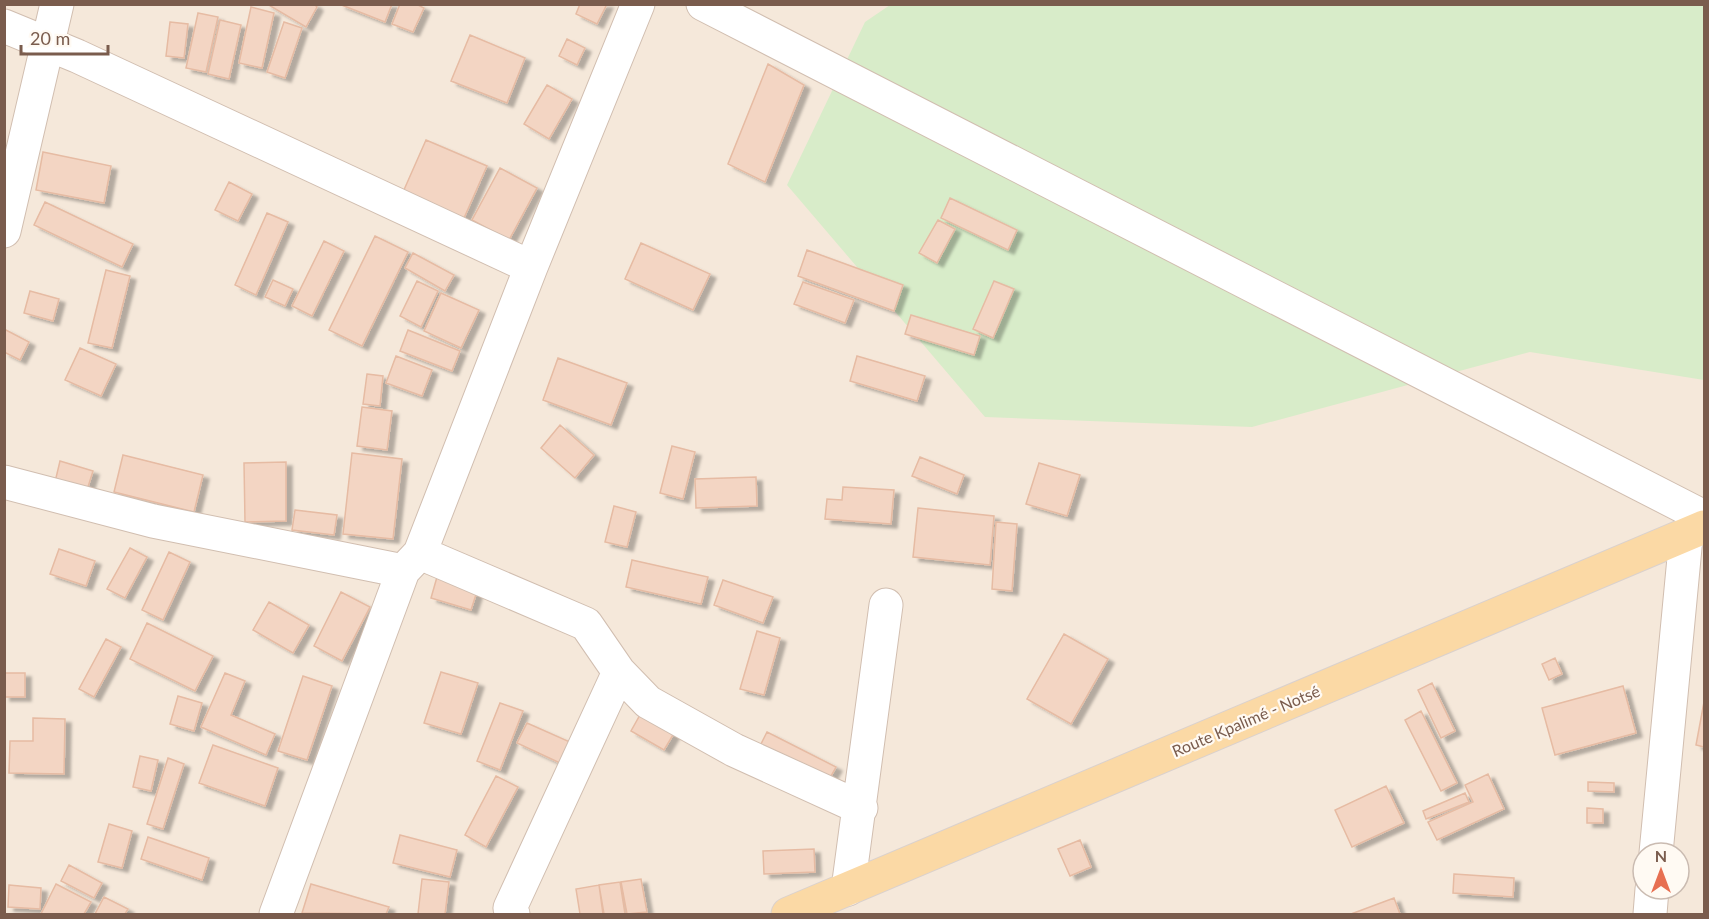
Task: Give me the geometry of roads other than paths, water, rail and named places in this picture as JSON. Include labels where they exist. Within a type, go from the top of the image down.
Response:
[{"type":"main road","name":"Route Kpalimé - Notsé","points":[[788,915],[1698,527]]},
{"type":"street","points":[[4,231],[46,43],[57,4]]},
{"type":"street","points":[[276,915],[411,562],[638,4]]},
{"type":"street","points":[[704,4],[1698,527],[1658,841]]},
{"type":"street","points":[[4,26],[46,43],[531,267]]},
{"type":"street","points":[[4,482],[153,521],[411,562],[586,624],[619,672],[648,702],[734,750],[861,808]]},
{"type":"street","points":[[848,889],[861,808],[886,605]]},
{"type":"street","points":[[513,915],[510,908],[619,672]]}]
